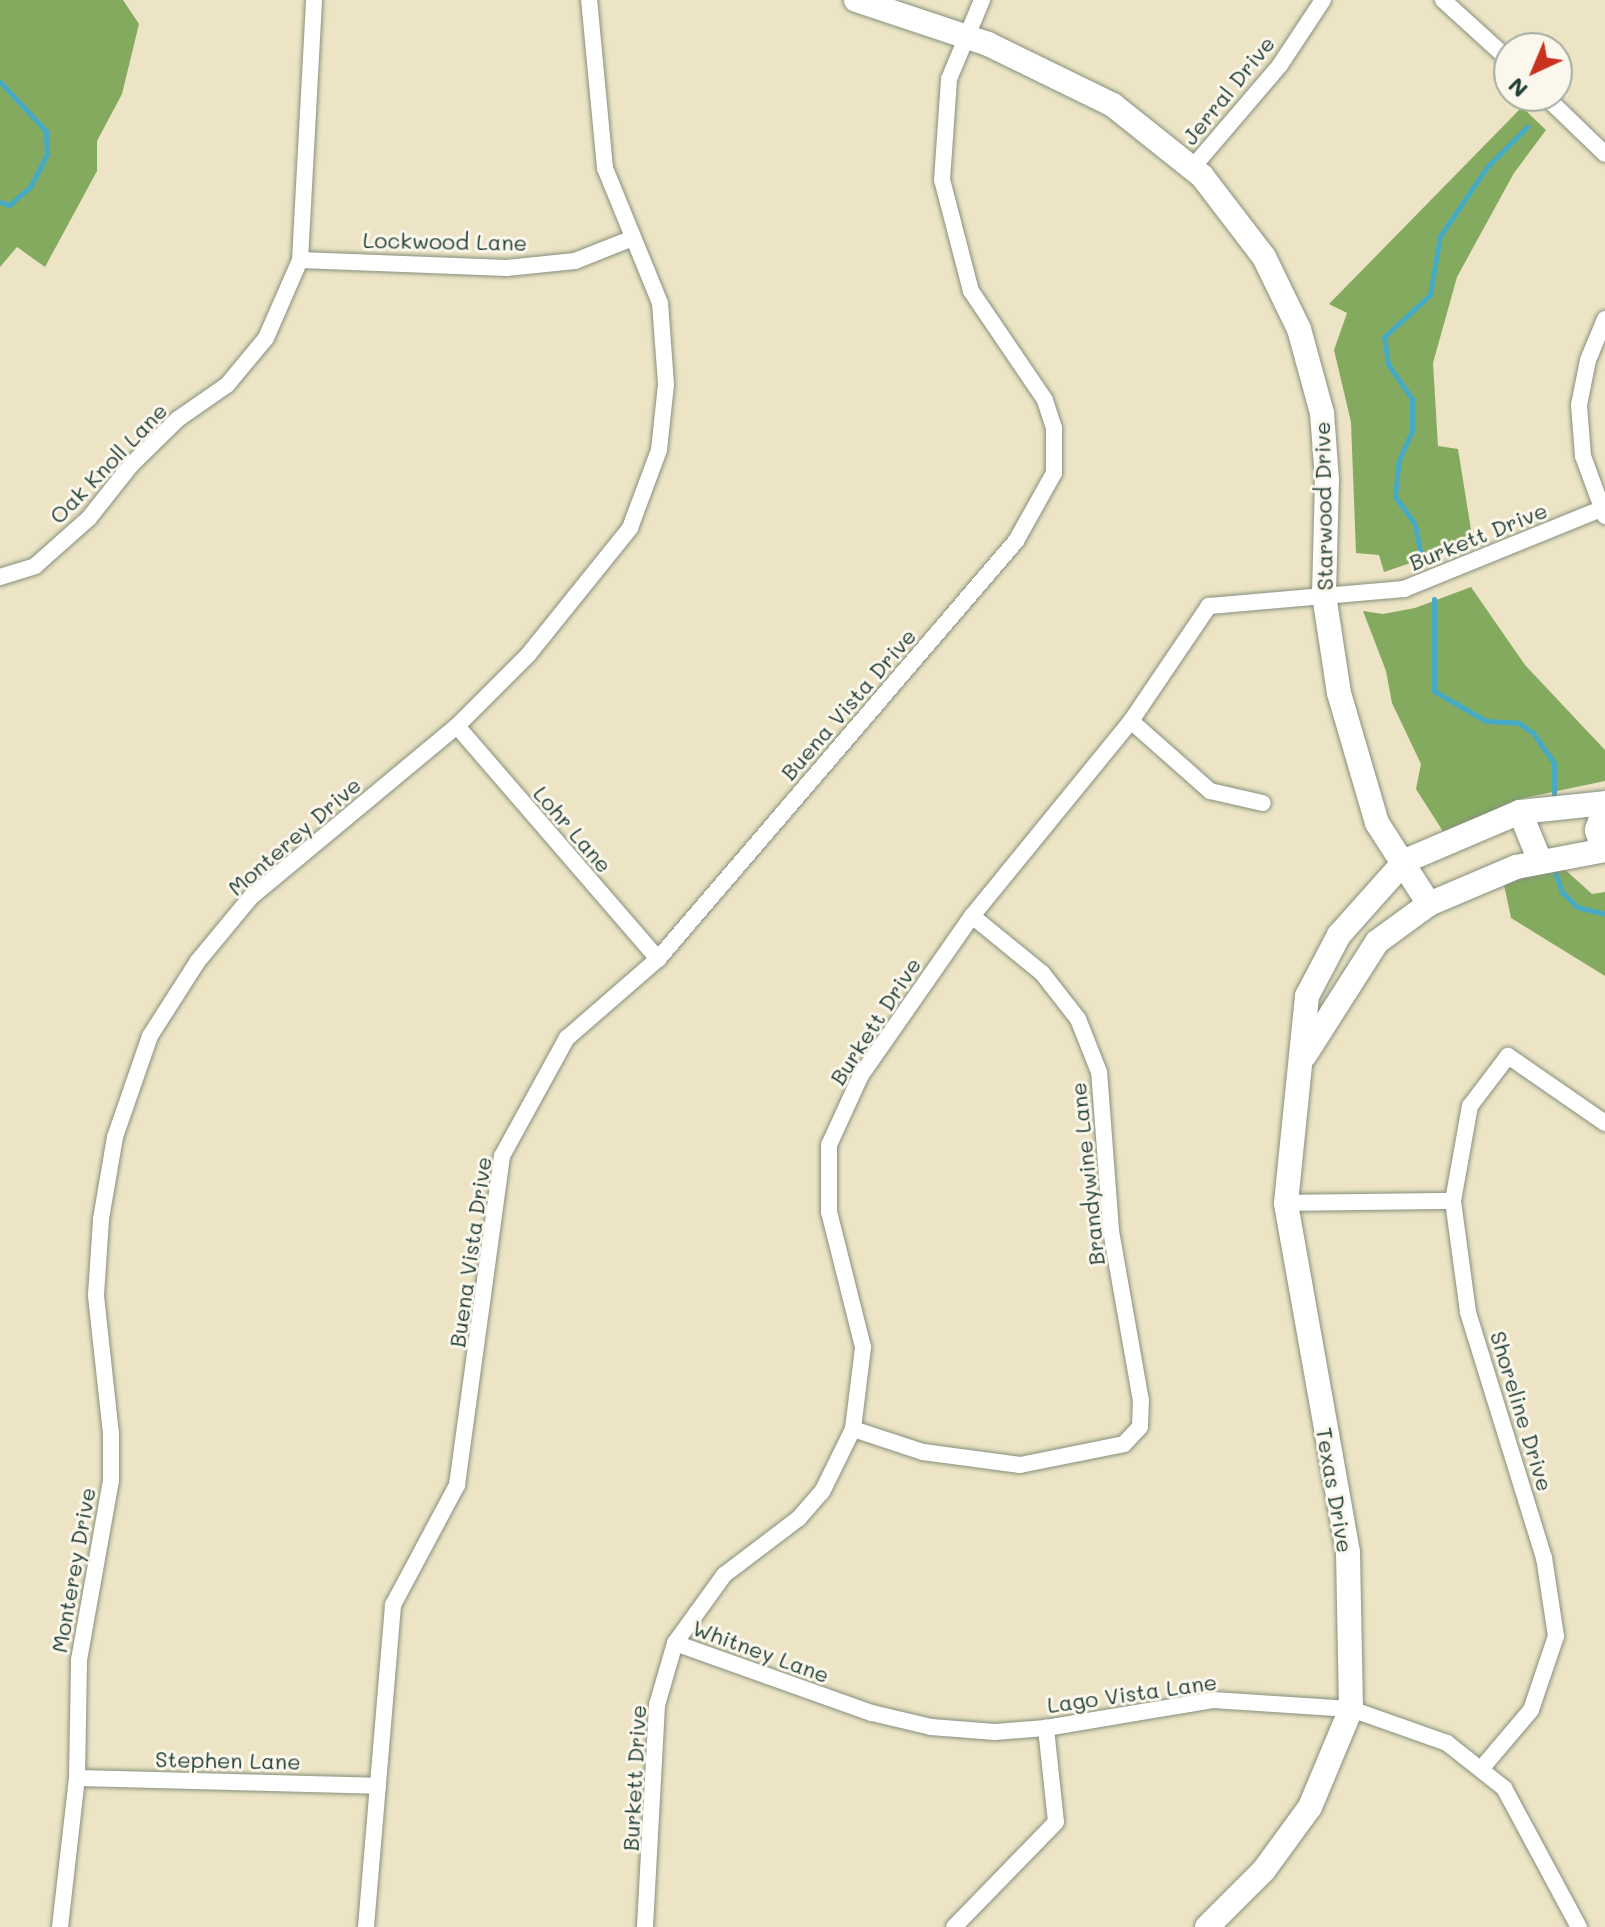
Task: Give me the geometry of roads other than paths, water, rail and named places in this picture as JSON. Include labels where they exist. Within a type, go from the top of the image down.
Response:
[{"type":"street","name":"Oak Knoll Lane","points":[[0,577],[35,566],[89,518],[131,465],[178,419],[227,385],[266,338],[300,260],[314,0]]},
{"type":"street","name":"Monterey Drive","points":[[60,1927],[77,1778],[79,1660],[111,1481],[111,1434],[96,1295],[101,1219],[115,1137],[150,1036],[198,961],[251,897],[457,726],[528,655],[630,528],[659,450],[666,384],[660,303],[605,168],[589,0]]},
{"type":"street","name":"Starwood Drive","points":[[856,0],[964,35],[1113,105],[1193,167],[1264,257],[1311,366],[1326,454],[1324,595],[1339,693],[1377,823],[1405,861],[1429,904]]},
{"type":"street","points":[[964,35],[982,0]]},
{"type":"street","name":"Jerral Drive","points":[[1193,167],[1280,65],[1323,0]]},
{"type":"street","points":[[1443,0],[1493,45]]},
{"type":"street","name":"Buena Vista Drive","points":[[366,1927],[393,1605],[457,1485],[502,1156],[567,1038],[658,959],[1029,524],[1054,473],[1054,428],[1039,388],[978,303],[954,240],[942,180],[941,135],[949,79],[964,35]]},
{"type":"street","points":[[1562,112],[1605,154]]},
{"type":"street","name":"Lockwood Lane","points":[[300,260],[507,268],[575,261],[633,238]]},
{"type":"street","points":[[1603,512],[1581,445],[1579,405],[1588,360],[1605,319]]},
{"type":"street","name":"Burkett Drive","points":[[645,1927],[657,1705],[675,1643],[724,1575],[799,1518],[822,1492],[853,1429],[863,1347],[829,1212],[829,1145],[861,1075],[972,916],[1131,721],[1209,606],[1424,584],[1603,512]]},
{"type":"street","points":[[1131,721],[1210,791],[1263,803]]},
{"type":"street","name":"Lohr Lane","points":[[457,726],[658,959]]},
{"type":"street","points":[[1604,850],[1597,830],[1605,805]]},
{"type":"street","name":"Texas Drive","points":[[1207,1927],[1264,1870],[1310,1807],[1351,1709],[1348,1552],[1286,1203],[1294,1102],[1304,1057],[1307,996],[1339,935],[1405,861],[1520,812],[1605,805]]},
{"type":"street","points":[[1520,812],[1540,861]]},
{"type":"street","name":"Texas Drive","points":[[1304,1057],[1377,942],[1429,904],[1540,861],[1604,850]]},
{"type":"street","name":"Brandywine Lane","points":[[853,1429],[923,1452],[1020,1465],[1124,1444],[1140,1427],[1141,1401],[1111,1230],[1099,1072],[1078,1019],[1042,973],[972,916]]},
{"type":"street","name":"Shoreline Drive","points":[[1481,1769],[1531,1710],[1556,1636],[1544,1558],[1468,1312],[1453,1201],[1470,1106],[1508,1056],[1605,1123]]},
{"type":"street","points":[[1286,1203],[1453,1201]]},
{"type":"street","name":"Whitney Lane","points":[[675,1643],[831,1700]]},
{"type":"street","name":"Lago Vista Lane","points":[[831,1700],[931,1727],[995,1732],[1046,1728],[1213,1700],[1351,1709],[1447,1743],[1504,1788],[1579,1927]]},
{"type":"street","points":[[954,1927],[1056,1822],[1046,1728]]},
{"type":"street","name":"Stephen Lane","points":[[77,1778],[378,1786]]},
{"type":"waterway","points":[[0,82],[46,131],[47,154],[31,186],[9,205],[0,202]]},
{"type":"waterway","points":[[1421,556],[1415,524],[1395,496],[1399,460],[1412,431],[1412,399],[1388,364],[1384,337],[1430,295],[1440,236],[1487,167],[1527,127]]},
{"type":"waterway","points":[[1434,599],[1434,691],[1486,721],[1519,723],[1533,733],[1554,763],[1554,794]]},
{"type":"waterway","points":[[1555,872],[1562,892],[1577,907],[1605,914]]}]
